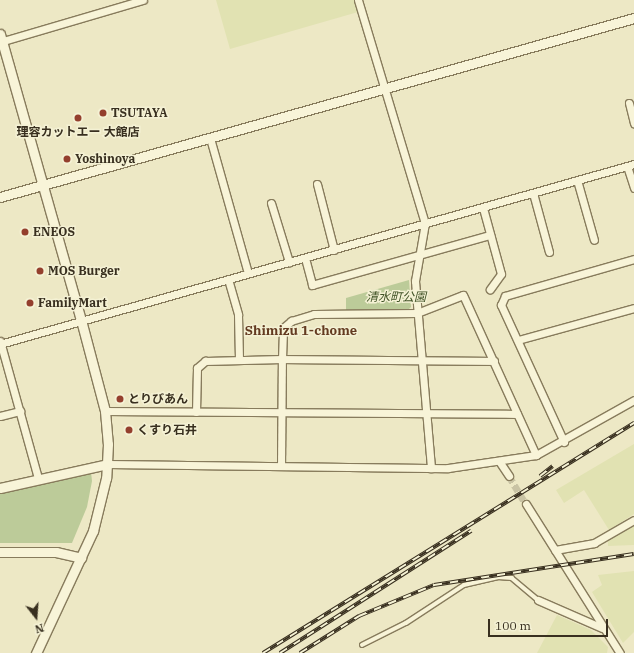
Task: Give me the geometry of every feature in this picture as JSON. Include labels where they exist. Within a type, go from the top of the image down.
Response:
[{"type":"street","points":[[36,653],[81,558],[99,511],[108,464],[105,411],[81,320],[1,39],[143,0]]},
{"type":"street","points":[[358,0],[383,88],[425,223],[418,256],[417,313],[430,468]]},
{"type":"street","points":[[0,197],[634,18]]},
{"type":"street","points":[[629,103],[634,123]]},
{"type":"street","points":[[210,138],[248,273]]},
{"type":"street","points":[[38,478],[0,343],[483,208],[631,165],[634,188]]},
{"type":"street","points":[[577,180],[594,240]]},
{"type":"street","points":[[317,184],[334,250]]},
{"type":"street","points":[[533,193],[549,252]]},
{"type":"street","points":[[272,203],[289,262]]},
{"type":"street","points":[[483,208],[501,274],[490,289]]},
{"type":"street","points":[[305,258],[312,285],[490,235]]},
{"type":"street","points":[[564,442],[501,305],[505,296],[634,259]]},
{"type":"street","points":[[228,279],[238,315],[239,360]]},
{"type":"street","points":[[281,466],[283,328],[314,314],[417,313],[463,295],[536,455]]},
{"type":"street","points":[[518,340],[634,308]]},
{"type":"street","points":[[196,412],[197,368],[205,361],[494,361]]},
{"type":"street","points":[[0,488],[38,478],[108,464],[430,468],[499,461],[536,455],[564,442],[634,400]]},
{"type":"street","points":[[0,416],[20,411]]},
{"type":"street","points":[[105,411],[281,414],[517,414]]},
{"type":"street","points":[[499,461],[509,476]]},
{"type":"street","points":[[526,504],[602,628],[619,652]]},
{"type":"street","points":[[555,550],[594,543],[634,520]]},
{"type":"street","points":[[0,552],[56,552],[81,558]]},
{"type":"street","points":[[538,600],[602,628]]},
{"type":"lane","points":[[362,645],[406,623],[459,588],[478,582],[512,578],[538,600]]},
{"type":"green space","points":[[216,0],[355,0],[358,12],[230,49]]},
{"type":"green space","name":"清水町公園","points":[[409,280],[411,307],[407,311],[346,310],[346,298]]},
{"type":"green space","points":[[634,444],[634,514],[609,530],[584,490],[564,503],[556,490]]},
{"type":"green space","points":[[84,472],[91,472],[92,481],[87,507],[72,543],[0,543],[0,493]]},
{"type":"green space","points":[[634,523],[634,545],[608,546],[608,539]]},
{"type":"green space","points":[[634,571],[634,632],[623,643],[592,592],[602,585],[598,575]]},
{"type":"green space","points":[[557,615],[591,630],[608,647],[607,653],[537,653]]},
{"type":"tunnel","points":[[509,476],[526,504]]},
{"type":"railway","points":[[263,653],[634,423]]},
{"type":"railway","points":[[540,476],[553,466]]},
{"type":"railway","points":[[280,653],[471,531]]},
{"type":"railway","points":[[300,653],[359,616],[434,585],[634,554]]},
{"type":"place","name":"TSUTAYA","points":[[103,113]]},
{"type":"place","name":"理容カットエー 大館店","points":[[78,118]]},
{"type":"place","name":"Yoshinoya","points":[[67,159]]},
{"type":"place","name":"ENEOS","points":[[25,232]]},
{"type":"place","name":"MOS Burger","points":[[40,271]]},
{"type":"place","name":"FamilyMart","points":[[30,303]]},
{"type":"place","name":"とりびあん","points":[[120,399]]},
{"type":"place","name":"くすり石井","points":[[129,430]]},
{"type":"district","name":"Shimizu 1-chome","points":[[301,331]]}]
